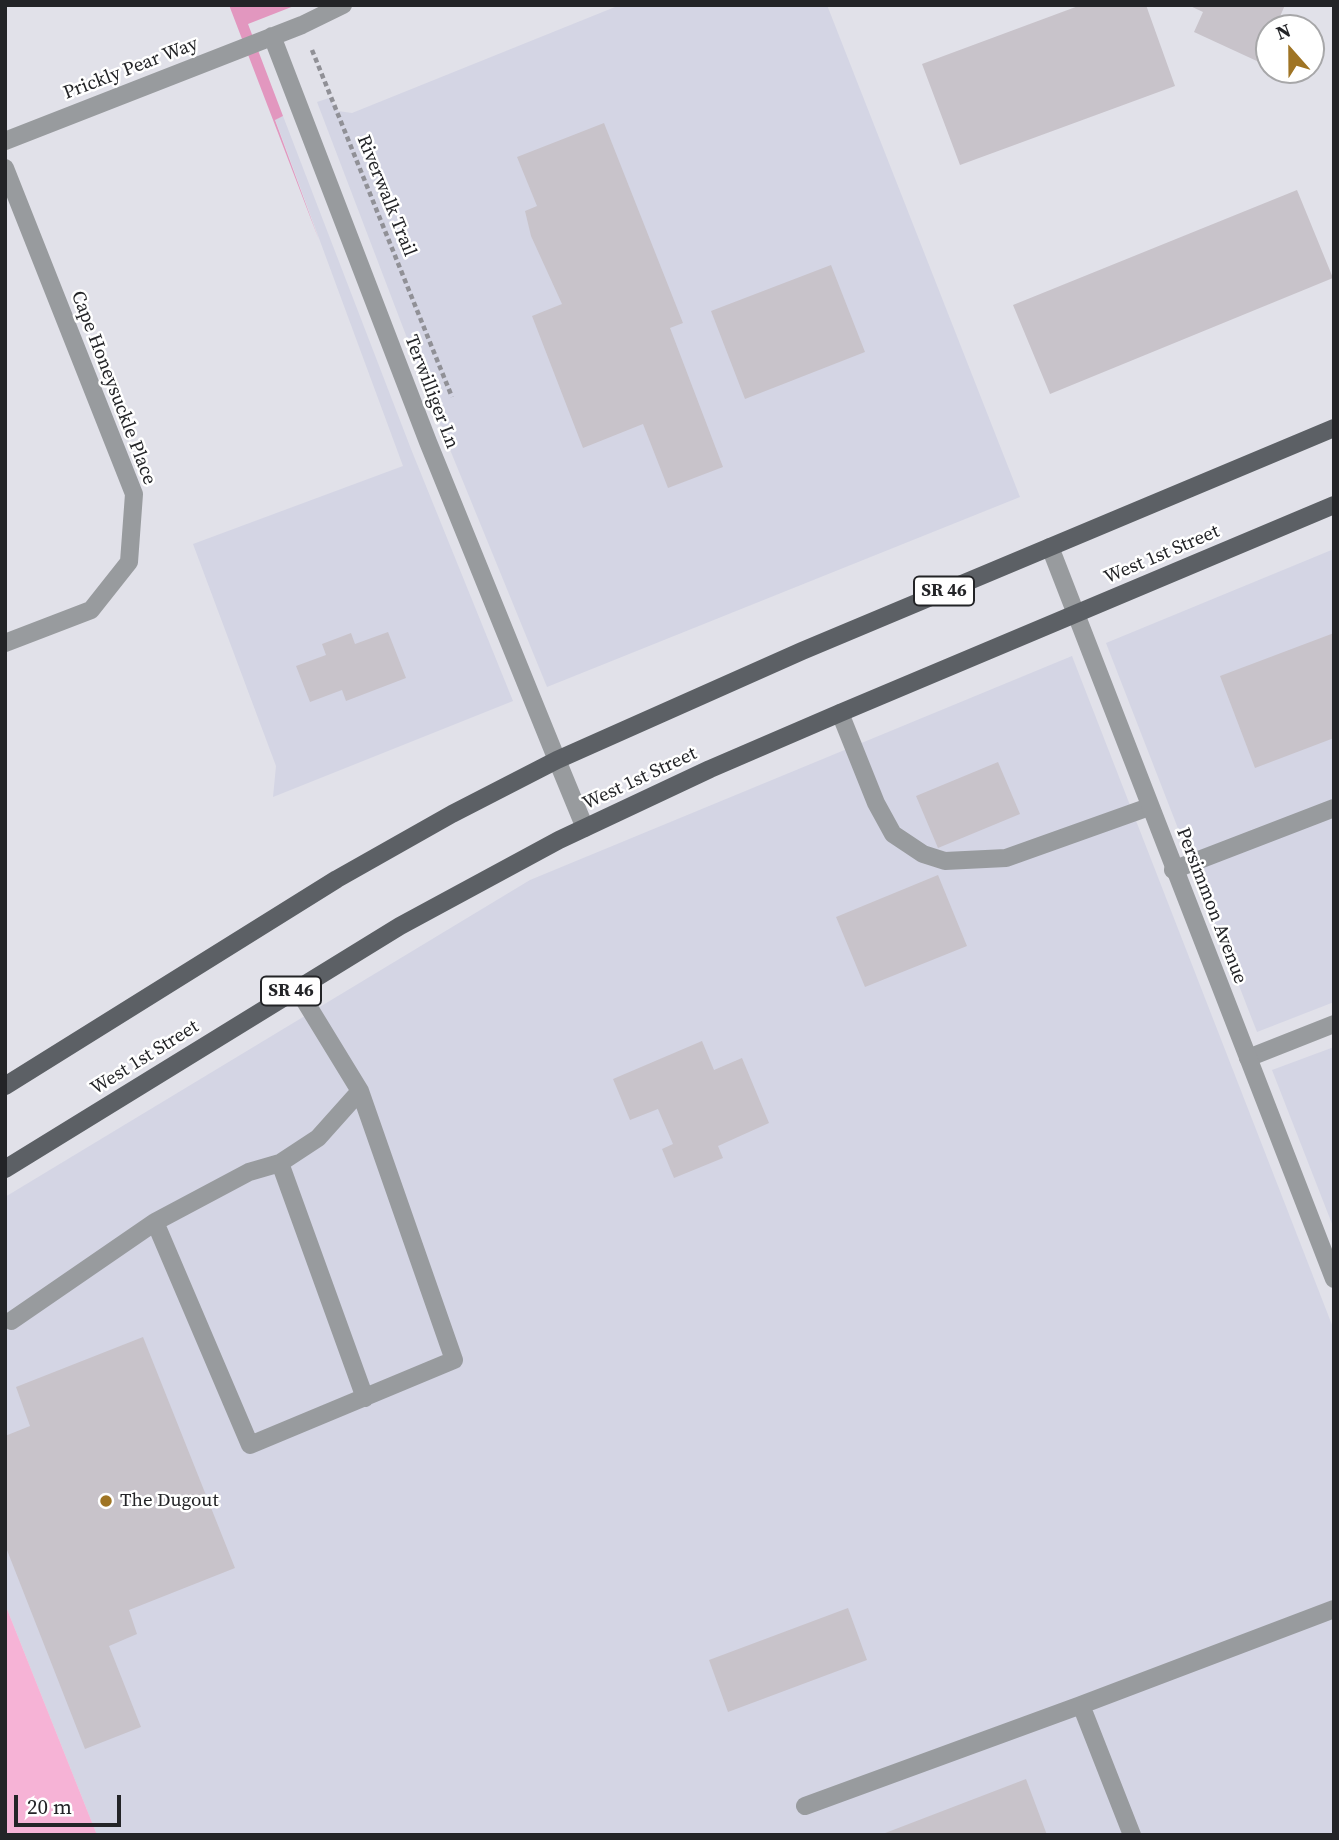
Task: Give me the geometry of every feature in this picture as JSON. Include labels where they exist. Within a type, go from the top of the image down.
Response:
[{"type":"main road","name":"SR 46","points":[[5,1086],[337,879],[452,814],[557,760],[673,706],[1334,428]]},
{"type":"main road","name":"West 1st Street","points":[[5,1169],[400,926],[585,828],[840,713],[1334,505]]},
{"type":"street","name":"Prickly Pear Way","points":[[5,141],[302,25],[343,5]]},
{"type":"street","name":"Terwilliger Ln","points":[[272,36],[433,455],[585,828]]},
{"type":"street","name":"Cape Honeysuckle Place","points":[[5,168],[134,494],[130,562],[91,610],[5,643]]},
{"type":"street","name":"Persimmon Avenue","points":[[1050,547],[1173,870],[1334,1279]]},
{"type":"street","points":[[840,713],[876,803],[893,834],[923,855],[945,861],[1006,858],[1149,807]]},
{"type":"street","points":[[1173,870],[1334,808]]},
{"type":"street","points":[[155,1223],[250,1445],[454,1360],[360,1091],[297,988]]},
{"type":"street","points":[[1248,1058],[1334,1024]]},
{"type":"street","points":[[11,1321],[155,1223],[249,1172],[280,1163],[318,1138],[360,1091]]},
{"type":"street","points":[[280,1163],[365,1398]]},
{"type":"street","points":[[805,1806],[1334,1609]]},
{"type":"street","points":[[1081,1705],[1132,1835]]},
{"type":"path","name":"Riverwalk Trail","points":[[302,25],[452,397]]},
{"type":"shaded area","points":[[229,5],[294,6],[248,24],[283,116],[275,120],[319,240]]},
{"type":"shaded area","points":[[620,5],[827,5],[1020,497],[547,687],[444,435],[317,102],[329,98],[338,111],[352,113]]},
{"type":"shaded area","points":[[283,116],[411,449],[513,701],[273,797],[276,766],[193,544],[403,466],[275,119]]},
{"type":"shaded area","points":[[1334,549],[1334,1002],[1257,1032],[1106,643]]},
{"type":"shaded area","points":[[1072,656],[1334,1330],[1334,1835],[97,1835],[5,1604],[5,1197],[530,880]]},
{"type":"shaded area","points":[[1334,1047],[1334,1229],[1272,1070]]},
{"type":"shaded area","points":[[5,1604],[97,1835],[5,1835]]},
{"type":"building","points":[[1081,5],[1146,5],[1175,86],[960,165],[922,64]]},
{"type":"building","points":[[1188,5],[1285,5],[1281,14],[1255,14],[1255,60],[1194,32],[1203,12]]},
{"type":"building","points":[[604,123],[683,323],[670,328],[723,467],[668,488],[643,424],[583,448],[532,316],[562,304],[531,236],[525,211],[537,206],[517,157]]},
{"type":"building","points":[[1297,190],[1333,278],[1050,394],[1013,305]]},
{"type":"building","points":[[831,265],[865,352],[745,399],[711,311]]},
{"type":"building","points":[[388,632],[406,678],[346,701],[342,690],[310,702],[296,666],[326,655],[322,644],[351,633],[355,644]]},
{"type":"building","points":[[1334,633],[1334,738],[1255,768],[1220,676]]},
{"type":"building","points":[[998,762],[1020,814],[938,848],[916,796]]},
{"type":"building","points":[[938,875],[967,946],[865,987],[836,917]]},
{"type":"building","points":[[702,1041],[714,1070],[742,1058],[769,1123],[718,1146],[723,1158],[674,1178],[662,1149],[673,1144],[658,1109],[630,1120],[613,1079]]},
{"type":"building","name":"The Dugout","points":[[143,1337],[235,1568],[129,1610],[137,1634],[109,1646],[141,1727],[85,1749],[5,1545],[5,1436],[30,1426],[16,1387]]},
{"type":"building","points":[[848,1608],[867,1660],[728,1712],[709,1660]]},
{"type":"building","points":[[1026,1779],[1047,1835],[880,1835]]},
{"type":"place","name":"The Dugout","points":[[106,1501]]}]
